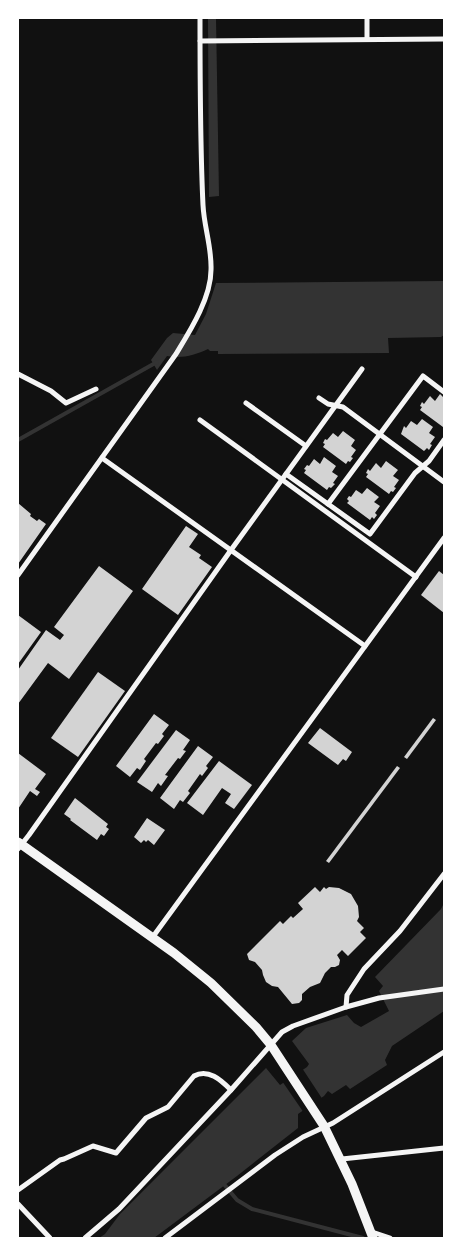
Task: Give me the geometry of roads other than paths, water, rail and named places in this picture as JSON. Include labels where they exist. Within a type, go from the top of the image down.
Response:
[{"type":"main road","points":[[19,845],[174,953],[210,983],[256,1027],[271,1045],[324,1126],[342,1159],[372,1236]]},
{"type":"street","points":[[18,575],[168,365],[189,333],[208,287],[212,270],[203,208],[203,41],[200,18]]},
{"type":"street","points":[[367,39],[368,18]]},
{"type":"street","points":[[203,41],[444,39]]},
{"type":"street","points":[[19,845],[362,369]]},
{"type":"street","points":[[18,374],[51,391],[66,403],[96,389]]},
{"type":"street","points":[[328,504],[423,376],[444,392]]},
{"type":"street","points":[[319,398],[328,404],[343,407],[444,482]]},
{"type":"street","points":[[246,403],[306,446]]},
{"type":"street","points":[[200,420],[416,577]]},
{"type":"street","points":[[286,474],[370,534],[416,473],[429,461],[444,440]]},
{"type":"street","points":[[102,458],[365,646]]},
{"type":"street","points":[[152,938],[444,538]]},
{"type":"street","points":[[346,1007],[347,995],[364,969],[400,931],[444,874]]},
{"type":"street","points":[[85,1238],[119,1209],[231,1090],[282,1032],[293,1026],[346,1007],[379,998],[444,989]]},
{"type":"street","points":[[166,1238],[275,1155],[303,1137],[333,1123],[444,1052]]},
{"type":"street","points":[[18,1190],[60,1160],[88,1147],[98,1147],[112,1153],[116,1152],[146,1118],[168,1108],[194,1076],[199,1073],[220,1079],[231,1090]]},
{"type":"street","points":[[342,1159],[444,1148]]},
{"type":"street","points":[[18,1204],[50,1238]]},
{"type":"street","points":[[372,1236],[390,1238]]},
{"type":"waterway","points":[[18,440],[157,362]]},
{"type":"waterway","points":[[223,1183],[237,1200],[252,1209],[363,1238]]}]
